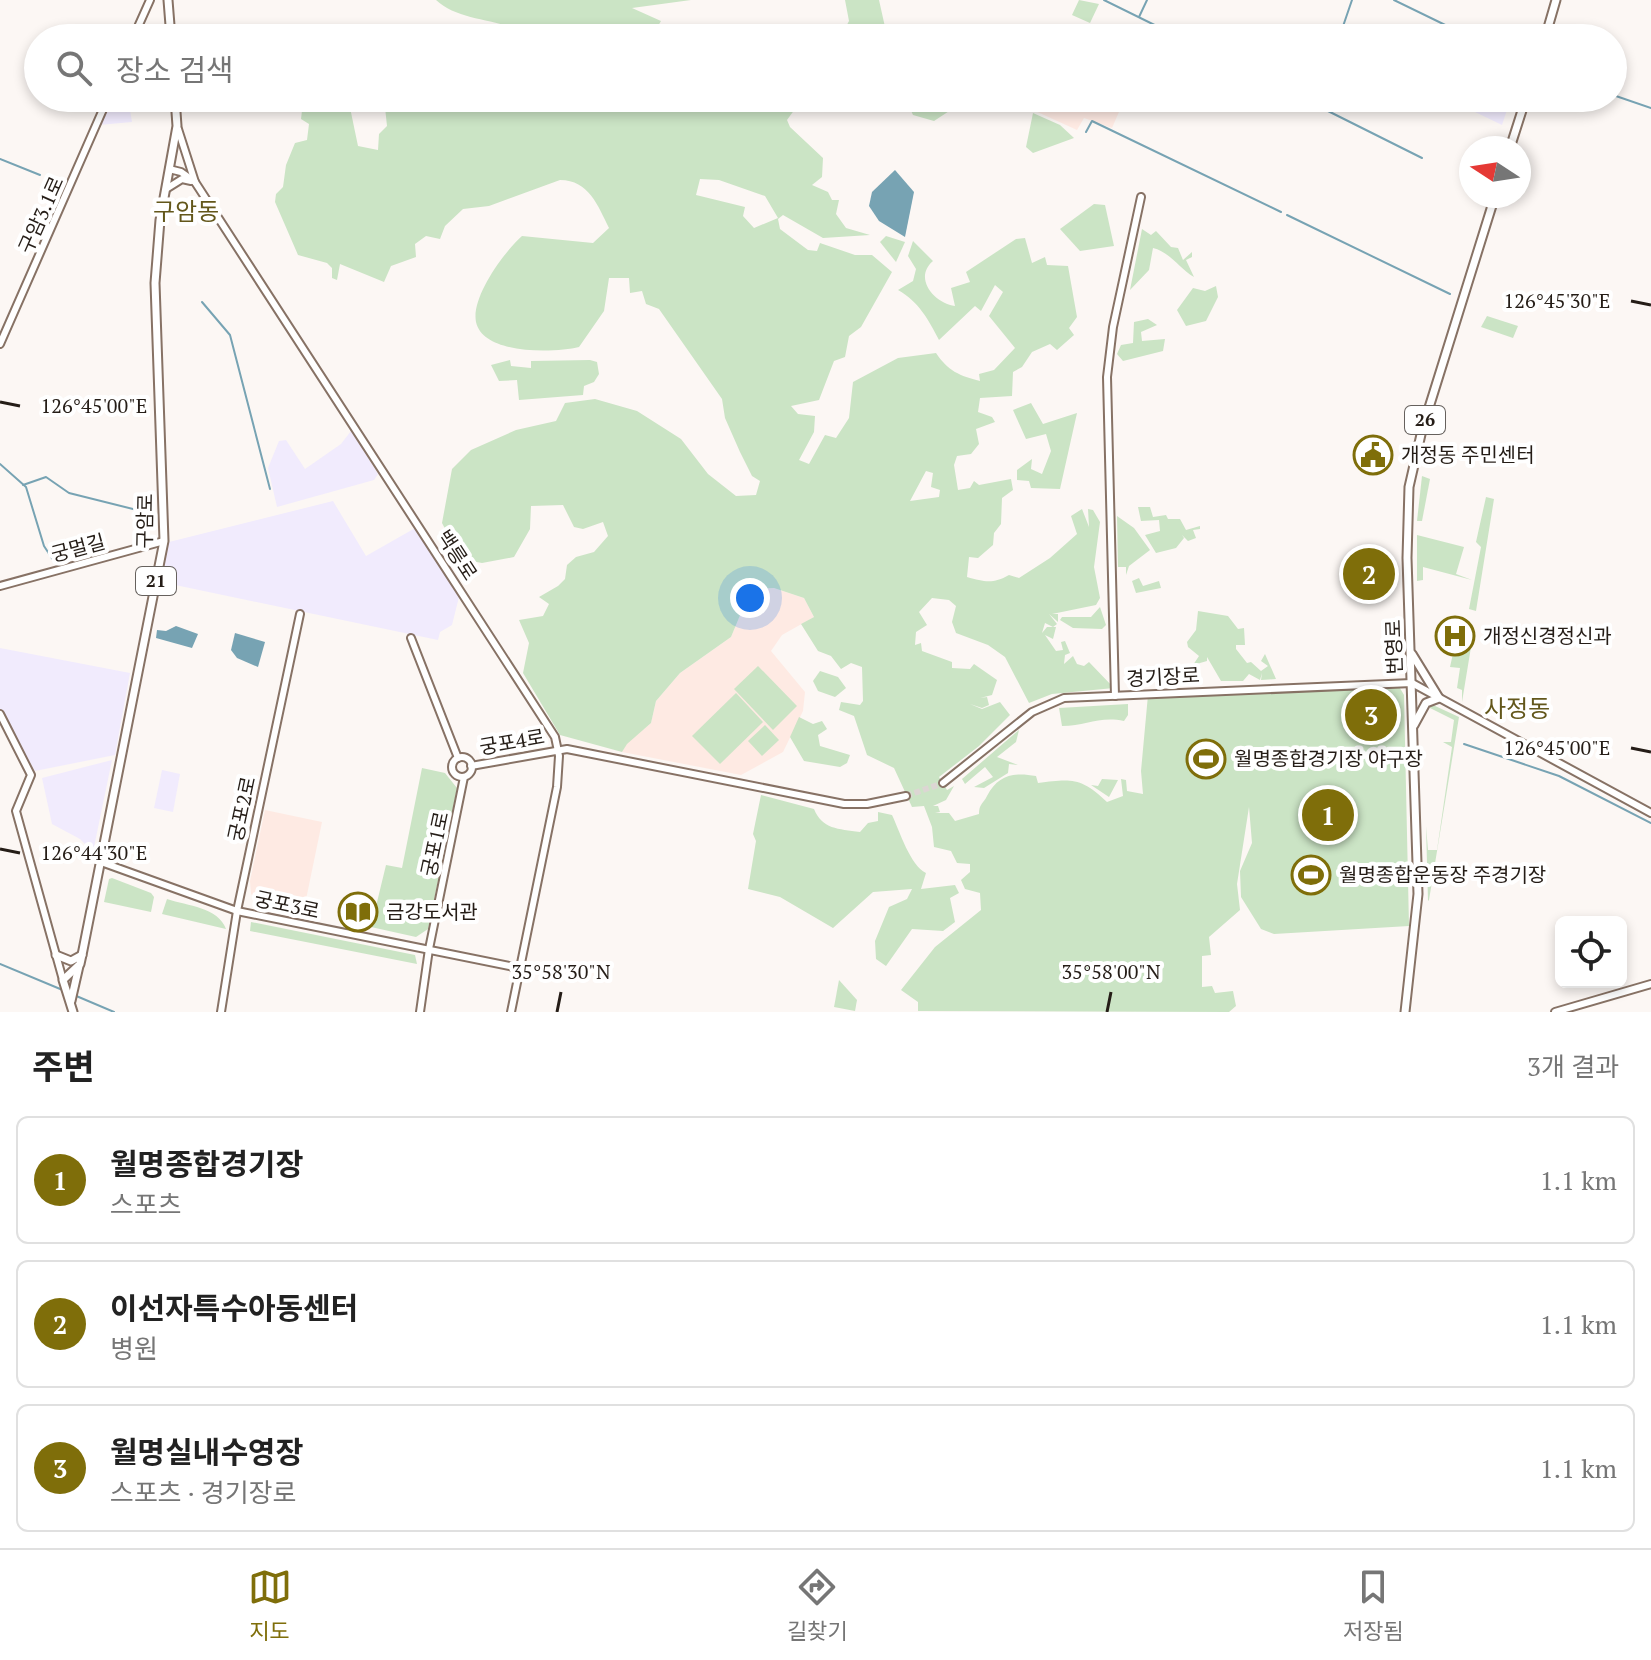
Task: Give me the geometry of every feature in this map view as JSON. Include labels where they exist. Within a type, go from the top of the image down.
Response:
[{"type":"main road","points":[[168,0],[170,24]]},
{"type":"main road","points":[[1549,24],[1556,0]]},
{"type":"main road","name":"구암로","points":[[72,1008],[164,541],[155,283],[177,126],[176,112]]},
{"type":"main road","points":[[1514,136],[1522,112]]},
{"type":"main road","name":"번영로","points":[[1405,1012],[1418,894],[1407,558],[1409,487],[1422,430],[1491,208]]},
{"type":"main road","points":[[1411,652],[1439,698],[1424,705],[1413,727]]},
{"type":"main road","points":[[56,955],[71,961],[81,960]]},
{"type":"main road","points":[[72,1008],[64,981],[81,960]]},
{"type":"street","points":[[139,24],[150,0]]},
{"type":"street","name":"구암3.1로","points":[[0,344],[102,112]]},
{"type":"street","name":"백릉로","points":[[177,126],[195,182],[555,737],[558,780],[511,1012]]},
{"type":"street","points":[[169,169],[181,172],[195,182]]},
{"type":"street","points":[[166,189],[182,179],[195,182]]},
{"type":"street","points":[[1115,696],[1107,377],[1113,327],[1141,197]]},
{"type":"street","name":"궁멀길","points":[[0,586],[164,541]]},
{"type":"street","name":"궁포2로","points":[[221,1012],[237,911],[300,614]]},
{"type":"street","points":[[411,638],[458,758],[453,770],[464,777],[471,766],[467,759],[458,758]]},
{"type":"street","name":"경기장로","points":[[943,783],[1024,718],[1049,702],[1064,698],[1336,683],[1412,683]]},
{"type":"street","points":[[1412,683],[1651,813]]},
{"type":"street","points":[[0,714],[31,775],[16,811],[64,981]]},
{"type":"street","points":[[543,753],[555,737],[573,750]]},
{"type":"street","points":[[558,750],[573,750],[844,804],[867,804],[906,796]]},
{"type":"street","name":"궁포4로","points":[[471,766],[558,750]]},
{"type":"street","points":[[558,780],[563,756],[573,750]]},
{"type":"street","points":[[543,753],[554,755],[559,763]]},
{"type":"street","name":"궁포1로","points":[[420,1012],[429,949],[464,777]]},
{"type":"street","name":"궁포3로","points":[[101,862],[237,911],[519,968]]},
{"type":"street","points":[[1555,1012],[1651,984]]},
{"type":"shaded area","points":[[104,112],[130,112],[132,122],[99,125]]},
{"type":"shaded area","points":[[1037,112],[1119,112],[1112,128],[1084,118],[1077,130]]},
{"type":"shaded area","points":[[1475,112],[1506,112],[1502,125]]},
{"type":"shaded area","points":[[351,431],[378,474],[374,480],[277,507],[268,468],[279,441],[286,440],[305,469],[341,444]]},
{"type":"shaded area","points":[[333,501],[366,556],[417,527],[459,597],[452,625],[440,632],[438,640],[161,582],[169,542]]},
{"type":"shaded area","points":[[774,588],[804,598],[814,617],[782,635],[771,651],[805,692],[803,711],[783,752],[741,775],[622,752],[626,744],[651,723],[656,701],[680,673],[731,637],[751,589]]},
{"type":"shaded area","points":[[0,648],[130,673],[115,755],[35,771],[0,711]]},
{"type":"shaded area","points":[[112,760],[93,852],[80,839],[52,824],[42,778]]},
{"type":"shaded area","points":[[162,770],[180,774],[173,812],[154,808]]},
{"type":"shaded area","points":[[265,810],[322,822],[303,914],[262,905],[251,894],[250,881]]},
{"type":"green space","points":[[436,0],[691,0],[632,8],[661,21],[659,24],[499,24],[444,6]]},
{"type":"green space","points":[[845,0],[879,0],[884,24],[847,24]]},
{"type":"green space","points":[[1079,0],[1099,4],[1090,23],[1072,15]]},
{"type":"green space","points":[[302,112],[351,112],[358,146],[378,150],[379,134],[387,126],[386,112],[793,112],[787,120],[790,127],[823,158],[822,177],[812,185],[828,192],[832,200],[839,200],[836,214],[846,228],[870,235],[823,238],[783,215],[778,219],[780,229],[808,250],[817,251],[820,243],[855,255],[872,255],[892,272],[861,327],[849,336],[845,357],[834,361],[819,400],[791,406],[798,414],[815,416],[814,432],[799,460],[809,464],[825,435],[836,438],[849,418],[853,382],[898,358],[936,353],[955,372],[980,381],[979,374],[994,370],[1015,348],[989,316],[1003,292],[995,285],[981,311],[975,306],[939,340],[927,318],[898,290],[913,281],[916,269],[908,256],[913,241],[933,261],[925,275],[929,289],[940,300],[955,306],[951,288],[970,282],[966,272],[1016,239],[1025,238],[1032,263],[1045,257],[1047,265],[1068,266],[1077,317],[1069,328],[1074,335],[1057,350],[1050,344],[1032,352],[1022,367],[1013,372],[1012,396],[980,398],[978,412],[992,417],[995,422],[976,429],[979,444],[971,454],[957,456],[954,465],[958,490],[970,488],[974,481],[979,485],[1011,479],[1013,490],[1002,498],[1001,524],[994,533],[993,545],[978,558],[969,557],[967,577],[989,581],[1009,575],[1019,578],[1050,558],[1077,534],[1071,516],[1082,509],[1089,527],[1088,509],[1093,510],[1100,522],[1094,567],[1100,598],[1096,605],[1052,614],[1058,614],[1058,622],[1049,614],[1057,624],[1053,627],[1056,627],[1053,639],[1045,635],[1056,651],[1063,650],[1061,642],[1065,641],[1070,653],[1065,655],[1064,664],[1073,656],[1077,664],[1084,666],[1089,662],[1114,688],[1052,694],[1029,703],[1005,657],[988,645],[956,633],[952,622],[956,606],[949,600],[932,598],[919,612],[927,625],[916,632],[915,645],[921,643],[922,651],[952,662],[952,668],[970,669],[974,664],[997,680],[992,695],[980,698],[987,697],[989,705],[982,708],[970,704],[982,709],[1000,702],[1010,715],[979,746],[939,777],[947,790],[954,786],[946,800],[933,806],[938,806],[940,812],[935,813],[949,813],[955,821],[979,814],[980,806],[996,783],[1020,774],[1036,776],[1038,783],[1059,781],[1082,784],[1107,802],[1123,796],[1121,779],[1126,780],[1127,791],[1143,794],[1141,771],[1148,695],[1397,683],[1404,695],[1409,926],[1274,934],[1261,929],[1241,897],[1240,871],[1252,843],[1249,807],[1237,884],[1240,910],[1209,937],[1211,955],[1202,956],[1202,987],[1212,986],[1215,993],[1233,991],[1236,1006],[1229,1012],[918,1011],[918,1002],[901,990],[935,947],[981,910],[980,893],[965,889],[961,880],[970,872],[970,864],[957,863],[951,851],[934,847],[932,827],[924,806],[912,807],[894,768],[867,755],[854,716],[839,710],[841,702],[860,705],[863,701],[862,667],[851,663],[841,669],[831,656],[818,651],[801,624],[814,617],[804,598],[774,588],[751,589],[731,637],[680,673],[656,701],[651,723],[622,752],[560,735],[523,673],[529,643],[519,620],[543,616],[549,604],[539,597],[565,579],[567,565],[576,557],[594,552],[608,536],[603,522],[583,529],[574,527],[563,505],[531,506],[530,529],[514,557],[482,563],[461,559],[442,523],[452,469],[471,450],[516,430],[556,421],[565,403],[595,399],[637,411],[681,439],[708,474],[736,496],[756,495],[760,481],[752,476],[740,452],[725,418],[722,399],[659,309],[646,304],[642,291],[630,293],[629,278],[609,278],[604,311],[579,347],[521,349],[492,341],[481,333],[476,322],[479,300],[490,276],[515,243],[522,236],[593,243],[609,228],[596,203],[578,184],[560,180],[489,206],[463,209],[445,226],[440,239],[426,236],[415,244],[416,257],[391,266],[384,282],[340,264],[337,280],[332,278],[332,268],[327,263],[298,255],[275,202],[276,194],[283,187],[286,165],[295,143],[307,140],[309,124],[301,119]],"holes":[[[700,179],[719,180],[765,196],[778,218],[754,228],[743,216],[745,207],[696,195]],[[926,471],[933,473],[931,487],[940,490],[939,497],[910,501]]]},
{"type":"green space","points":[[912,112],[948,112],[934,121]]},
{"type":"green space","points":[[1033,113],[1060,125],[1074,138],[1033,153],[1026,147]]},
{"type":"green space","points":[[1094,204],[1105,205],[1114,246],[1080,251],[1060,229]]},
{"type":"green space","points":[[1142,229],[1151,235],[1156,231],[1171,247],[1178,248],[1183,260],[1192,252],[1192,257],[1186,260],[1194,277],[1165,253],[1153,248],[1149,270],[1130,290]]},
{"type":"green space","points":[[886,236],[905,242],[896,262],[880,242]]},
{"type":"green space","points":[[1216,286],[1218,297],[1206,321],[1186,326],[1177,310],[1193,288],[1205,291]]},
{"type":"green space","points":[[1487,316],[1518,326],[1513,338],[1481,327]]},
{"type":"green space","points":[[1148,319],[1157,325],[1141,332],[1142,341],[1165,339],[1163,351],[1123,361],[1117,354],[1121,345],[1133,343],[1134,322]]},
{"type":"green space","points":[[510,360],[511,366],[531,368],[531,361],[590,360],[597,362],[599,374],[594,382],[584,386],[583,395],[519,400],[517,380],[499,381],[491,365]]},
{"type":"green space","points":[[1031,403],[1043,424],[1077,413],[1060,489],[1031,488],[1029,481],[1017,480],[1017,470],[1032,459],[1031,469],[1042,474],[1051,451],[1046,434],[1026,439],[1013,410]]},
{"type":"green space","points":[[1422,476],[1430,479],[1422,521],[1417,521]]},
{"type":"green space","points":[[1486,497],[1494,499],[1476,611],[1469,609],[1481,547],[1476,542]]},
{"type":"green space","points":[[1138,507],[1150,507],[1153,517],[1166,515],[1168,519],[1180,519],[1186,530],[1200,526],[1200,529],[1193,530],[1196,538],[1188,541],[1182,535],[1184,538],[1176,548],[1156,553],[1145,535],[1160,531],[1159,520],[1141,521]]},
{"type":"green space","points":[[1117,516],[1134,528],[1150,550],[1129,566],[1126,575],[1126,567],[1118,567]]},
{"type":"green space","points":[[1417,535],[1464,547],[1456,574],[1472,580],[1423,567],[1423,580],[1417,581]]},
{"type":"green space","points":[[1139,578],[1143,586],[1159,581],[1161,588],[1136,593],[1132,581]]},
{"type":"green space","points":[[1100,607],[1106,625],[1102,629],[1073,628],[1060,620],[1062,617],[1091,617]]},
{"type":"green space","points":[[1198,611],[1228,616],[1238,629],[1244,628],[1245,645],[1236,645],[1236,649],[1247,663],[1251,662],[1261,671],[1268,666],[1261,661],[1265,654],[1276,679],[1261,680],[1262,673],[1260,680],[1249,674],[1243,681],[1221,681],[1207,657],[1207,661],[1193,665],[1199,656],[1188,647],[1187,642],[1196,630]]},
{"type":"green space","points":[[1456,640],[1471,647],[1462,702],[1462,690],[1457,688],[1460,668],[1450,667]]},
{"type":"green space","points":[[758,666],[797,706],[773,730],[734,689]]},
{"type":"green space","points":[[820,671],[838,677],[846,688],[835,697],[818,691],[813,681]]},
{"type":"green space","points":[[736,693],[763,722],[720,764],[692,736]]},
{"type":"green space","points":[[1128,704],[1128,715],[1124,721],[1062,726],[1059,708]]},
{"type":"green space","points":[[1433,705],[1459,717],[1429,900],[1428,901],[1426,826],[1428,850],[1437,850],[1452,747],[1443,742],[1451,742],[1454,720],[1428,707]]},
{"type":"green space","points":[[799,717],[813,724],[822,721],[827,729],[818,735],[820,746],[850,755],[847,763],[840,767],[804,761],[790,737]]},
{"type":"green space","points":[[765,725],[779,740],[762,756],[748,741]]},
{"type":"green space","points":[[1019,730],[1016,742],[997,757],[1018,765],[1009,764],[1008,773],[984,788],[974,787],[993,777],[985,767],[965,784],[962,779]]},
{"type":"green space","points":[[422,768],[445,773],[457,788],[428,929],[416,937],[371,927],[386,865],[402,868]]},
{"type":"green space","points":[[1102,779],[1118,780],[1109,797],[1091,785],[1098,786]]},
{"type":"green space","points":[[761,795],[814,809],[821,821],[845,830],[860,832],[868,823],[878,821],[878,812],[892,815],[910,856],[926,873],[921,889],[955,885],[959,893],[950,898],[955,922],[943,931],[912,929],[886,966],[876,959],[875,941],[889,907],[907,899],[912,889],[873,892],[833,928],[780,897],[748,889],[756,841],[753,834]]},
{"type":"green space","points":[[109,879],[151,893],[154,897],[151,912],[104,902]]},
{"type":"green space","points":[[167,899],[209,912],[226,929],[162,914]]},
{"type":"green space","points":[[251,922],[415,955],[417,964],[250,931]]},
{"type":"green space","points":[[839,980],[857,1000],[855,1011],[834,1007]]},
{"type":"water","points":[[895,170],[914,192],[905,237],[879,221],[869,206],[872,192]]},
{"type":"water","points":[[176,626],[198,634],[192,648],[156,638],[157,630],[166,631]]},
{"type":"water","points":[[235,633],[265,642],[258,667],[237,658],[231,650]]},
{"type":"waterway","points":[[1104,0],[1153,24]]},
{"type":"waterway","points":[[1139,17],[1147,0]]},
{"type":"waterway","points":[[1344,24],[1352,0]]},
{"type":"waterway","points":[[1394,0],[1443,24]]},
{"type":"waterway","points":[[1627,100],[1651,108]]},
{"type":"waterway","points":[[1330,112],[1422,158]]},
{"type":"waterway","points":[[1086,132],[1092,121],[1281,212]]},
{"type":"waterway","points":[[0,159],[40,175]]},
{"type":"waterway","points":[[1287,215],[1450,294]]},
{"type":"waterway","points":[[202,302],[230,335],[270,489]]},
{"type":"waterway","points":[[0,464],[26,487],[44,546],[55,563]]},
{"type":"waterway","points":[[23,485],[46,477],[69,493],[153,514]]},
{"type":"waterway","points":[[1464,744],[1559,776],[1651,823]]},
{"type":"waterway","points":[[0,964],[65,991]]},
{"type":"waterway","points":[[74,995],[114,1012]]},
{"type":"tunnel","points":[[906,796],[943,783]]},
{"type":"place","name":"개정동 주민센터","points":[[1373,455]]},
{"type":"place","name":"이선자특수아동센터","points":[[1369,574]]},
{"type":"place","name":"개정신경정신과","points":[[1455,636]]},
{"type":"place","name":"월명실내수영장","points":[[1371,715]]},
{"type":"place","name":"월명종합경기장 야구장","points":[[1206,759]]},
{"type":"place","name":"월명종합경기장","points":[[1328,815]]},
{"type":"place","name":"월명종합운동장 주경기장","points":[[1311,875]]},
{"type":"place","name":"금강도서관","points":[[358,912]]},
{"type":"district","name":"구암동","points":[[186,212]]},
{"type":"district","name":"사정동","points":[[1517,709]]}]
